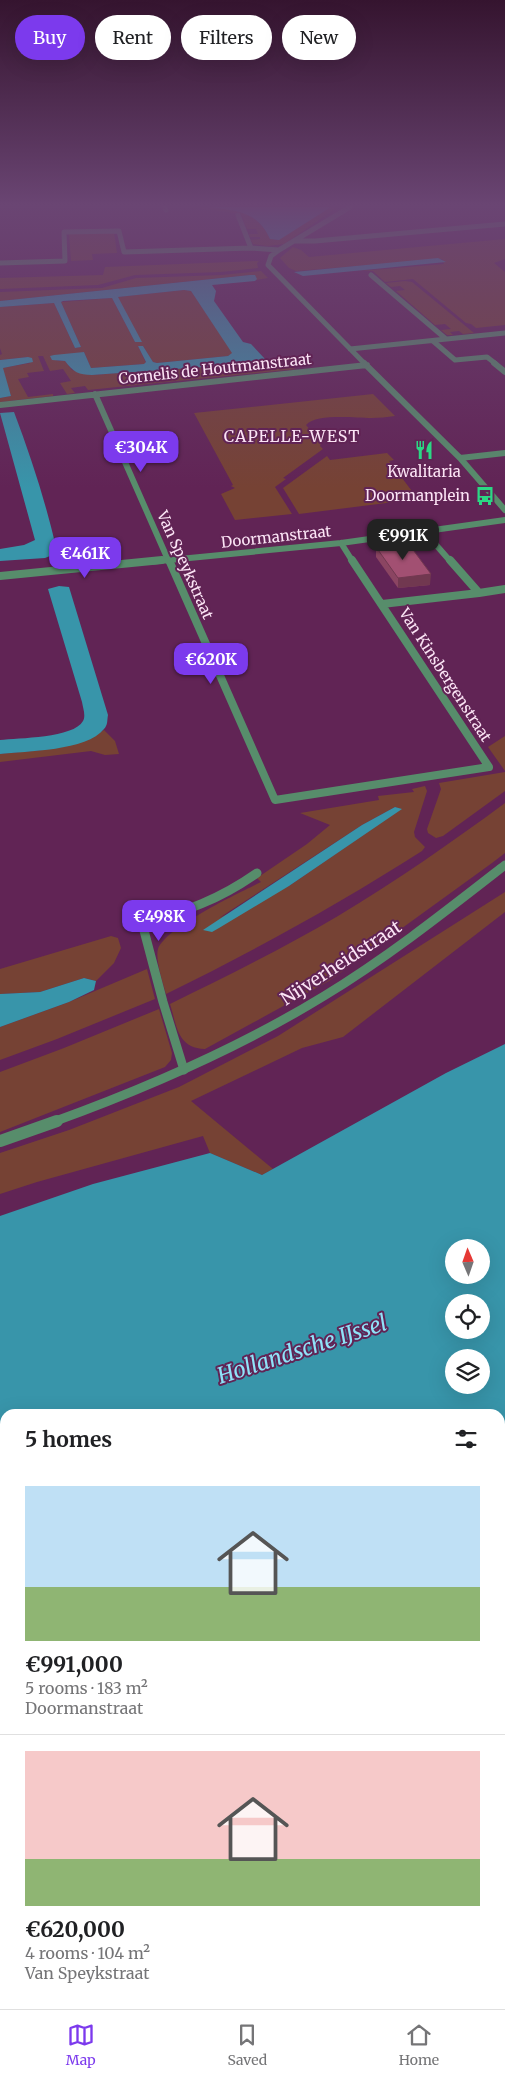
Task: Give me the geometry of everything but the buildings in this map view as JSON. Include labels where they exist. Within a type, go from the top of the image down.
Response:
[{"type":"street","points":[[303,301],[460,458],[505,510]]},
{"type":"street","points":[[402,301],[446,339]]},
{"type":"street","points":[[350,349],[505,334]]},
{"type":"street","points":[[433,341],[454,360],[487,357],[505,372]]},
{"type":"street","name":"Cornelis de Houtmanstraat","points":[[0,405],[366,365]]},
{"type":"street","name":"Van Speykstraat","points":[[95,394],[275,800]]},
{"type":"street","points":[[460,458],[505,452]]},
{"type":"street","name":"Doormanstraat","points":[[0,576],[341,542],[505,520]]},
{"type":"street","points":[[423,530],[479,593]]},
{"type":"street","name":"Van Kinsbergenstraat","points":[[275,800],[489,767],[341,542]]},
{"type":"street","points":[[382,604],[505,589]]},
{"type":"street","name":"Nijverheidstraat","points":[[0,1141],[102,1105],[184,1070],[296,1013],[348,981],[406,941],[505,865]]},
{"type":"street","points":[[184,1070],[162,1002],[142,923],[193,910],[233,890],[257,873]]},
{"type":"shaded area","points":[[113,301],[135,342],[141,342],[119,301],[198,301],[233,353],[228,356],[157,363],[153,362],[143,346],[138,346],[146,363],[144,364],[91,368],[84,352],[56,361],[65,361],[72,370],[92,375],[260,363],[297,369],[88,390],[85,386],[71,388],[75,393],[67,394],[60,383],[71,381],[63,369],[50,371],[43,356],[38,356],[44,371],[27,373],[29,377],[18,379],[28,397],[53,394],[53,396],[0,402],[0,398],[11,396],[2,368],[30,363],[28,357],[0,360],[0,355],[2,354],[0,348],[0,307],[54,303],[75,348],[81,347],[61,302]]},
{"type":"shaded area","points":[[407,301],[435,301],[474,333],[463,334],[459,331],[450,332],[453,335],[447,335],[441,330],[451,329],[445,324],[435,325]]},
{"type":"shaded area","points":[[439,301],[505,301],[505,325],[476,328],[466,323]]},
{"type":"shaded area","points":[[373,394],[395,416],[327,418],[311,421],[306,425],[311,431],[323,436],[320,446],[323,449],[283,478],[286,479],[275,487],[292,514],[235,520],[221,494],[235,488],[231,486],[233,485],[194,413]]},
{"type":"shaded area","points":[[387,453],[394,460],[389,461],[418,499],[299,514],[283,488],[327,456],[330,460]]},
{"type":"shaded area","points":[[104,730],[115,741],[119,754],[105,755],[91,751],[0,762],[0,754],[67,746],[92,737]]},
{"type":"shaded area","points":[[505,736],[505,771],[488,747]]},
{"type":"shaded area","points":[[505,772],[505,791],[443,836],[436,838],[428,833],[427,829],[441,789],[439,783]]},
{"type":"shaded area","points":[[425,786],[427,791],[414,832],[415,837],[425,847],[422,851],[296,926],[166,994],[157,953],[164,940],[204,911],[261,882],[257,878],[307,844],[330,825],[300,813],[379,800],[378,796],[414,792],[412,789]],"holes":[[[395,807],[401,809],[289,886],[219,918],[362,825]]]},
{"type":"shaded area","points":[[505,803],[505,853],[492,863],[329,981],[205,1049],[196,1048],[183,1040],[177,1028],[170,1004],[276,951],[338,916],[423,861]]},
{"type":"shaded area","points":[[505,892],[505,912],[343,1037],[302,1048],[191,1101],[273,1169],[262,1175],[210,1153],[203,1136],[0,1194],[0,1153],[69,1130],[179,1087],[278,1036]]},
{"type":"shaded area","points":[[111,936],[118,938],[121,948],[114,963],[96,981],[84,978],[40,992],[0,994],[0,969]]},
{"type":"shaded area","points":[[147,969],[155,999],[0,1060],[0,1027],[69,1002]]},
{"type":"shaded area","points":[[159,1009],[172,1053],[171,1060],[165,1067],[0,1132],[0,1072]]},
{"type":"water","points":[[0,301],[2,301],[67,301],[61,302],[81,347],[75,348],[54,303],[0,307]]},
{"type":"water","points":[[113,301],[120,301],[142,342],[135,342]]},
{"type":"water","points":[[197,301],[214,301],[243,342],[251,344],[265,359],[260,363],[87,375],[77,372],[65,361],[52,360],[50,356],[84,352],[91,368],[144,364],[146,362],[138,346],[143,346],[153,362],[228,356],[232,353]]},
{"type":"water","points":[[32,358],[33,362],[3,368],[11,396],[0,398],[0,360]]},
{"type":"water","points":[[14,412],[37,479],[56,547],[50,556],[45,558],[0,561],[0,549],[24,545],[35,540],[0,413]]},
{"type":"water","points":[[59,586],[69,587],[108,715],[106,726],[96,736],[70,746],[40,751],[0,754],[0,740],[58,734],[78,727],[84,719],[82,702],[48,589]]},
{"type":"water","points":[[395,807],[402,809],[289,886],[212,932],[203,930],[362,825]]},
{"type":"water","points":[[84,978],[96,981],[94,990],[69,1002],[0,1027],[0,994],[40,992]]},
{"type":"water","name":"Hollandsche IJssel","points":[[505,1044],[505,1409],[0,1409],[0,1216],[93,1184],[210,1153],[262,1175],[446,1073]]},
{"type":"place","name":"Kwalitaria","points":[[424,450]]},
{"type":"place","name":"Doormanplein","points":[[485,496]]},
{"type":"district","name":"CAPELLE-WEST","points":[[292,436]]}]
